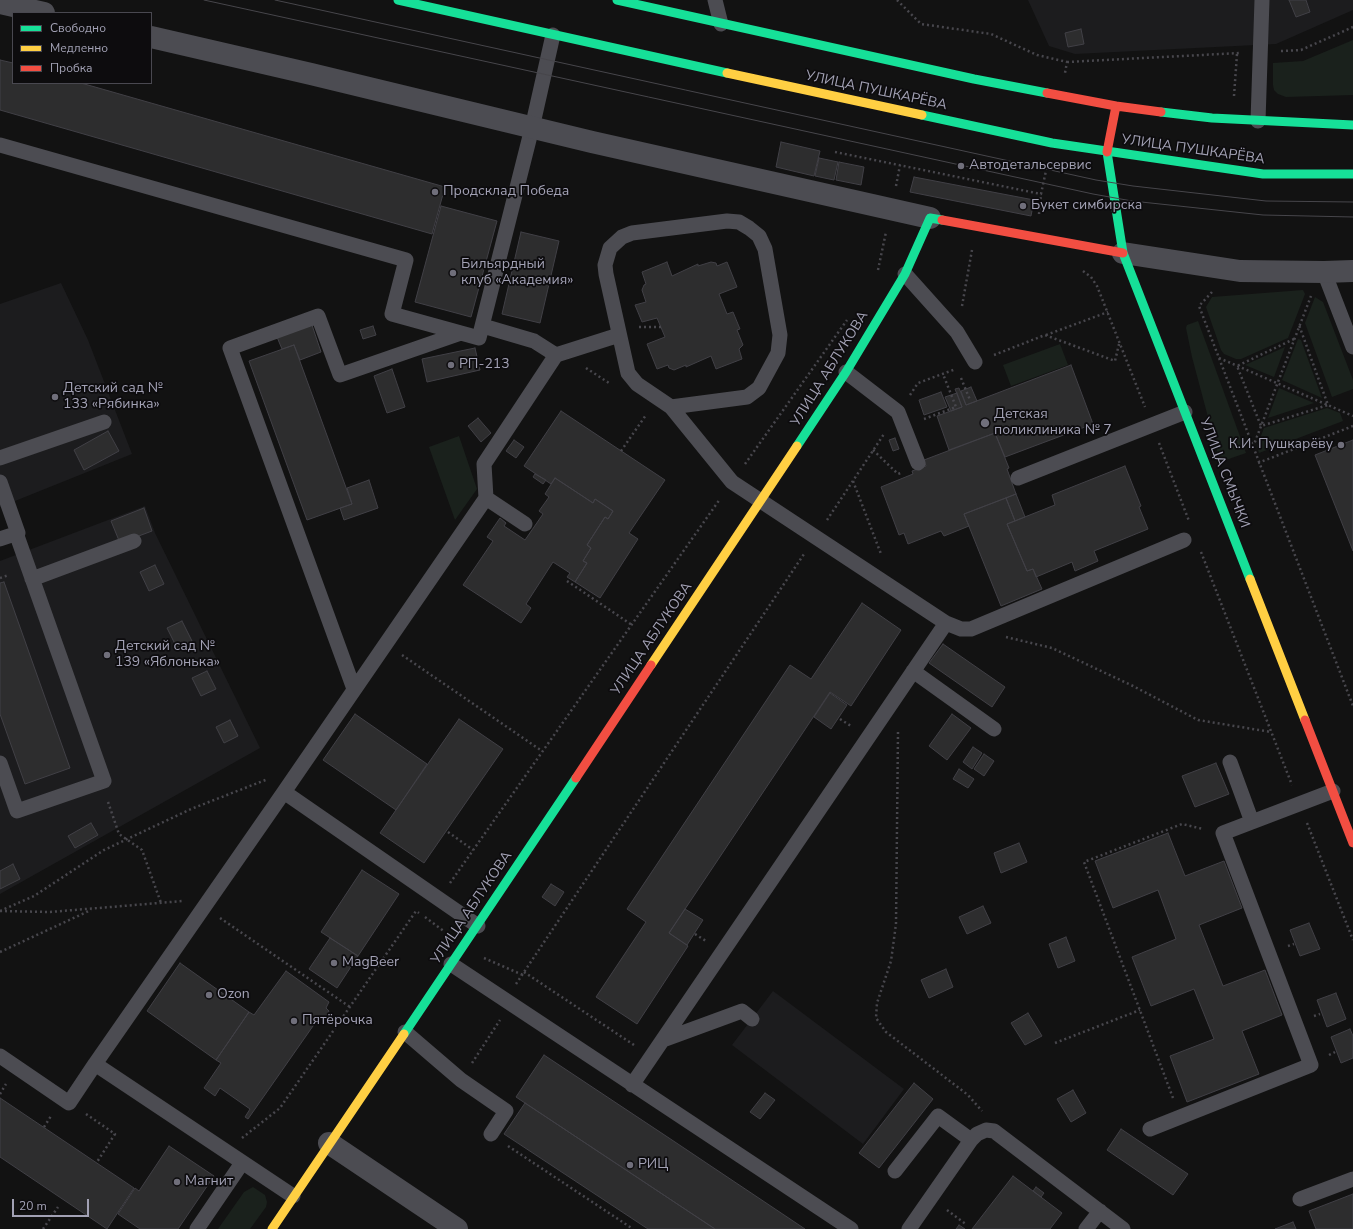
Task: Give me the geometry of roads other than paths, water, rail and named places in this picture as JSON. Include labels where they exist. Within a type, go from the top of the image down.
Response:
[{"type":"street","name":"УЛИЦА ПУШКАРЁВА","points":[[398,0],[1036,140],[1107,152],[1263,174],[1353,174]]},
{"type":"street","points":[[617,0],[974,79],[1116,106],[1212,118],[1353,125]]},
{"type":"street","points":[[0,3],[40,12]]},
{"type":"street","points":[[152,37],[532,128],[930,218],[1123,253],[1240,271],[1353,271]]},
{"type":"street","name":"УЛИЦА СМЫЧКИ","points":[[1116,106],[1107,152],[1123,253],[1353,843]]},
{"type":"street","name":"УЛИЦА АБЛУКОВА","points":[[272,1229],[329,1142],[478,926],[846,372],[905,274],[930,218]]},
{"type":"street","points":[[329,1142],[458,1229]]},
{"type":"lane","points":[[715,0],[722,24]]},
{"type":"lane","points":[[1258,120],[1262,0]]},
{"type":"lane","points":[[0,145],[406,260],[392,314],[479,338],[532,128],[553,35]]},
{"type":"lane","points":[[671,407],[747,397],[759,388],[778,353],[780,335],[768,259],[759,236],[750,228],[739,222],[727,221],[632,233],[622,236],[610,248],[605,265],[626,368],[631,377],[641,387],[671,407],[732,482],[946,623],[961,629],[971,628],[1184,540]]},
{"type":"lane","points":[[1324,272],[1353,347]]},
{"type":"lane","points":[[905,274],[957,332],[975,362]]},
{"type":"lane","points":[[354,689],[230,348],[318,316],[340,375],[461,333]]},
{"type":"lane","points":[[482,326],[534,341],[556,354]]},
{"type":"lane","points":[[0,1056],[68,1103],[486,498],[484,464],[556,354],[619,335]]},
{"type":"lane","points":[[846,372],[898,412],[918,463]]},
{"type":"lane","points":[[1018,478],[1185,412]]},
{"type":"lane","points":[[0,458],[104,422]]},
{"type":"lane","points":[[0,482],[18,533],[16,534],[104,782],[17,811],[0,763]]},
{"type":"lane","points":[[486,498],[525,524]]},
{"type":"lane","points":[[0,539],[16,534]]},
{"type":"lane","points":[[32,579],[134,541]]},
{"type":"lane","points":[[632,1085],[946,623]]},
{"type":"lane","points":[[913,671],[994,729]]},
{"type":"lane","points":[[1230,762],[1252,822]]},
{"type":"lane","points":[[1150,1129],[1311,1065],[1223,833],[1333,791]]},
{"type":"lane","points":[[284,792],[478,926]]},
{"type":"lane","points":[[451,964],[851,1229]]},
{"type":"lane","points":[[663,1040],[742,1011],[752,1019]]},
{"type":"lane","points":[[405,1032],[461,1080],[506,1111],[491,1134]]},
{"type":"lane","points":[[95,1064],[242,1163],[294,1196]]},
{"type":"lane","points":[[895,1171],[938,1116],[971,1140]]},
{"type":"lane","points":[[909,1229],[971,1140],[977,1134],[986,1130],[994,1131],[1123,1229]]},
{"type":"lane","points":[[197,1229],[242,1163]]},
{"type":"lane","points":[[1300,1199],[1353,1179]]},
{"type":"lane","points":[[1086,1229],[1100,1211]]},
{"type":"tram line","points":[[204,0],[1093,194],[1132,201],[1263,215],[1353,217]]},
{"type":"tram line","points":[[275,0],[1096,180],[1133,186],[1266,201],[1353,202]]},
{"type":"place","name":"Автодетальсервис","points":[[961,166]]},
{"type":"place","name":"Продсклад Победа","points":[[435,192]]},
{"type":"place","name":"Букет симбирска","points":[[1023,206]]},
{"type":"place","name":"Бильярдный клуб «Академия»","points":[[453,273]]},
{"type":"place","name":"РП-213","points":[[451,365]]},
{"type":"place","name":"Детский сад № 133 «Рябинка»","points":[[55,397]]},
{"type":"place","name":"Детская поликлиника № 7","points":[[985,423]]},
{"type":"place","name":"К.И. Пушкарёву","points":[[1341,445]]},
{"type":"place","name":"Детский сад № 139 «Яблонька»","points":[[107,655]]},
{"type":"place","name":"MagBeer","points":[[334,963]]},
{"type":"place","name":"Ozon","points":[[209,995]]},
{"type":"place","name":"Пятёрочка","points":[[294,1021]]},
{"type":"place","name":"РИЦ","points":[[630,1165]]},
{"type":"place","name":"Магнит","points":[[177,1182]]}]
